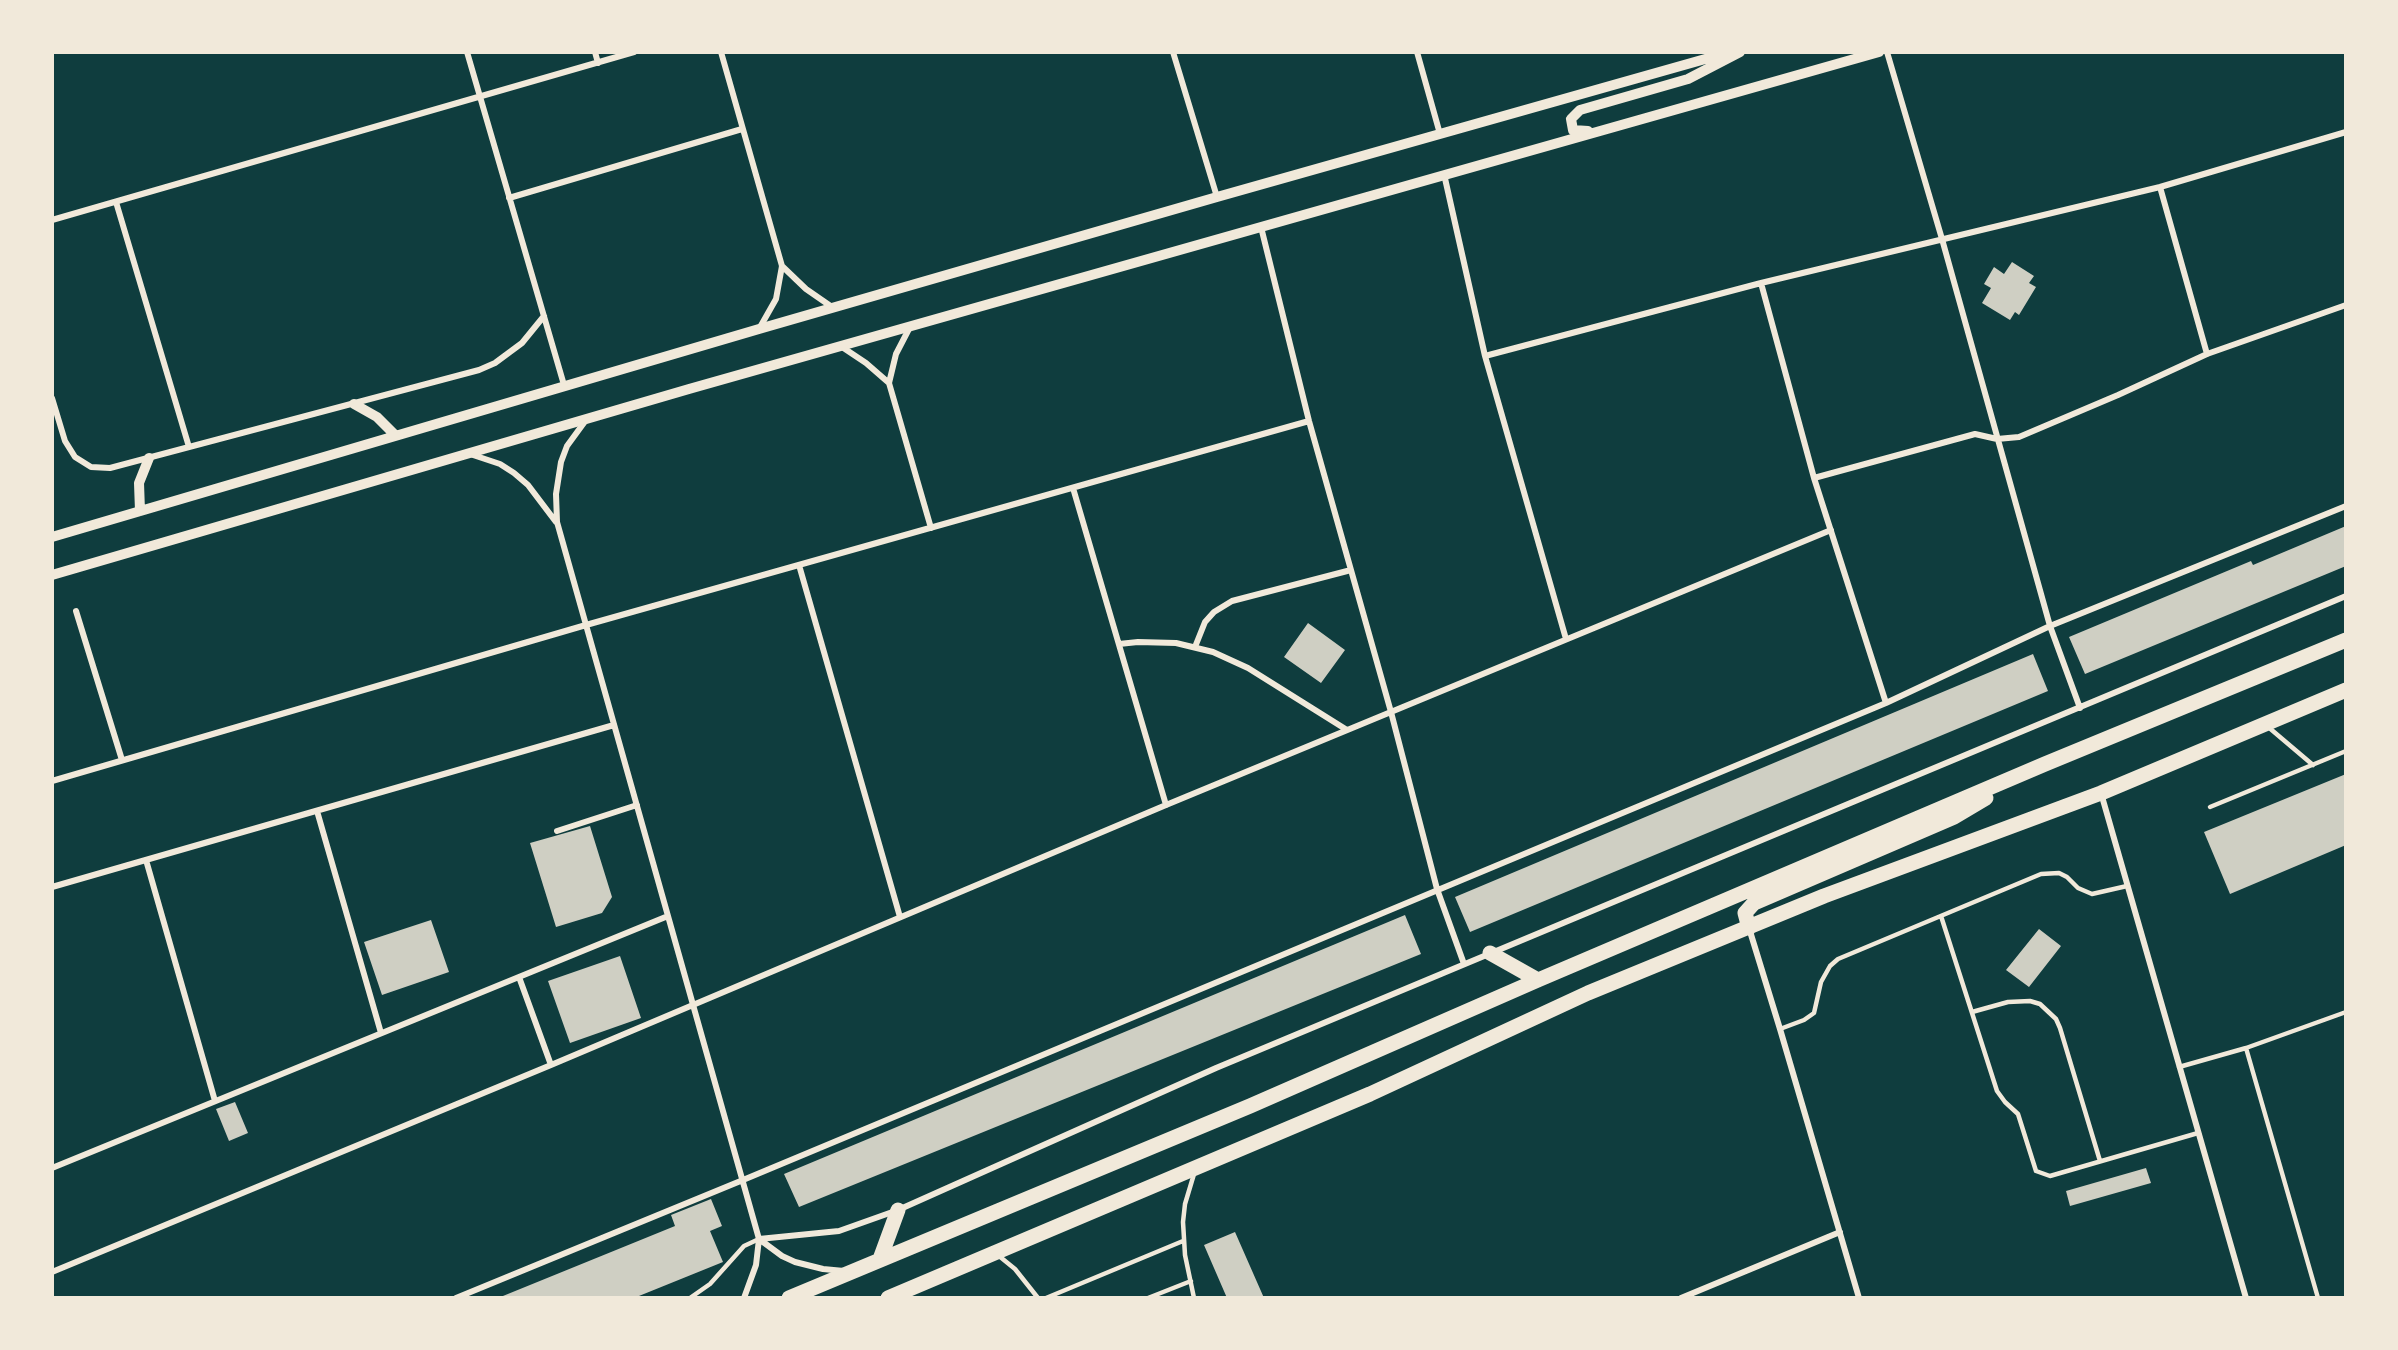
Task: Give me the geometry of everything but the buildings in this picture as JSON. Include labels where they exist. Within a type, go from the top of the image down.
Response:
[{"type":"main road","points":[[789,1298],[1251,1106],[1538,980],[2045,764],[2346,640]]},
{"type":"main road","points":[[888,1298],[906,1294],[994,1253],[1370,1094],[1588,993],[1824,896],[2101,793],[2346,690]]},
{"type":"main road","points":[[1749,928],[1745,913],[1754,903],[1954,817],[2045,764]]},
{"type":"main road","points":[[1490,953],[1538,980]]},
{"type":"main road","points":[[880,1259],[898,1210]]},
{"type":"street","points":[[467,52],[564,385]]},
{"type":"street","points":[[595,52],[598,63]]},
{"type":"street","points":[[52,220],[634,52]]},
{"type":"street","points":[[721,52],[782,266],[776,299],[759,328]]},
{"type":"street","points":[[1173,52],[1217,197]]},
{"type":"street","points":[[1417,52],[1440,134]]},
{"type":"street","points":[[52,537],[759,328],[1730,52]]},
{"type":"street","points":[[1595,132],[1573,130],[1571,118],[1580,110],[1688,78],[1740,52]]},
{"type":"street","points":[[52,575],[840,346],[1878,52]]},
{"type":"street","points":[[1887,52],[1942,239],[2050,626],[2080,708]]},
{"type":"street","points":[[509,198],[742,129]]},
{"type":"street","points":[[1485,356],[1761,283],[2160,187],[2346,132]]},
{"type":"street","points":[[1444,174],[1485,356],[1566,639]]},
{"type":"street","points":[[2160,187],[2207,354]]},
{"type":"street","points":[[116,202],[189,447]]},
{"type":"street","points":[[1262,227],[1309,421],[1391,712],[1437,889],[1464,964]]},
{"type":"street","points":[[782,266],[806,289],[833,308]]},
{"type":"street","points":[[1761,283],[1814,478],[1886,703]]},
{"type":"street","points":[[1814,478],[1975,434],[1997,439],[2019,437],[2207,354],[2346,304]]},
{"type":"street","points":[[52,399],[65,441],[75,457],[83,463],[100,468],[110,468],[479,370],[509,354],[522,343],[544,316]]},
{"type":"street","points":[[909,327],[896,354],[889,383],[931,528]]},
{"type":"street","points":[[840,346],[866,363],[889,383]]},
{"type":"street","points":[[354,404],[377,417],[395,435]]},
{"type":"street","points":[[586,419],[572,439],[561,462],[556,494],[557,522],[759,1239],[756,1265],[744,1298]]},
{"type":"street","points":[[52,781],[586,625],[1309,421]]},
{"type":"street","points":[[467,453],[492,460],[514,473],[539,498],[557,522]]},
{"type":"street","points":[[140,511],[140,483],[149,458]]},
{"type":"street","points":[[1072,488],[1166,805]]},
{"type":"street","points":[[456,1298],[1886,703],[2050,626],[2346,506]]},
{"type":"street","points":[[52,1272],[551,1065],[1166,805],[1831,530]]},
{"type":"street","points":[[799,565],[900,916]]},
{"type":"street","points":[[1195,647],[1205,622],[1214,612],[1232,601],[1351,570]]},
{"type":"street","points":[[759,1239],[839,1231],[898,1210],[1216,1068],[2346,596]]},
{"type":"street","points":[[76,611],[122,760]]},
{"type":"street","points":[[1119,644],[1157,642],[1195,647],[1231,659],[1347,730]]},
{"type":"street","points":[[52,887],[614,725]]},
{"type":"street","points":[[2101,793],[2246,1298]]},
{"type":"street","points":[[557,831],[637,805]]},
{"type":"street","points":[[317,811],[381,1033]]},
{"type":"street","points":[[146,860],[215,1101]]},
{"type":"street","points":[[52,1168],[668,916]]},
{"type":"street","points":[[1749,928],[1859,1298]]},
{"type":"street","points":[[519,977],[551,1065]]},
{"type":"street","points":[[1681,1298],[1840,1232]]},
{"type":"street","points":[[759,1239],[782,1256],[795,1262],[823,1269],[851,1271]]},
{"type":"lane","points":[[2265,724],[2313,765]]},
{"type":"lane","points":[[2210,807],[2346,751]]},
{"type":"lane","points":[[1780,1029],[1804,1020],[1814,1013],[1824,975],[1838,959],[1941,916],[2050,872],[2067,877],[2078,888],[2092,894],[2127,885]]},
{"type":"lane","points":[[1941,916],[1997,1091],[2018,1114],[2036,1171],[2049,1176],[2198,1132]]},
{"type":"lane","points":[[1972,1012],[2019,1000],[2040,1004],[2056,1018],[2100,1161]]},
{"type":"lane","points":[[2180,1068],[2246,1048],[2346,1012]]},
{"type":"lane","points":[[2246,1048],[2318,1298]]},
{"type":"lane","points":[[1194,1298],[1183,1241],[1185,1204],[1196,1168]]},
{"type":"lane","points":[[690,1298],[710,1284],[744,1246],[759,1239]]},
{"type":"lane","points":[[1046,1298],[1183,1241]]},
{"type":"lane","points":[[994,1253],[1015,1269],[1038,1298]]},
{"type":"lane","points":[[1148,1298],[1191,1281]]}]
